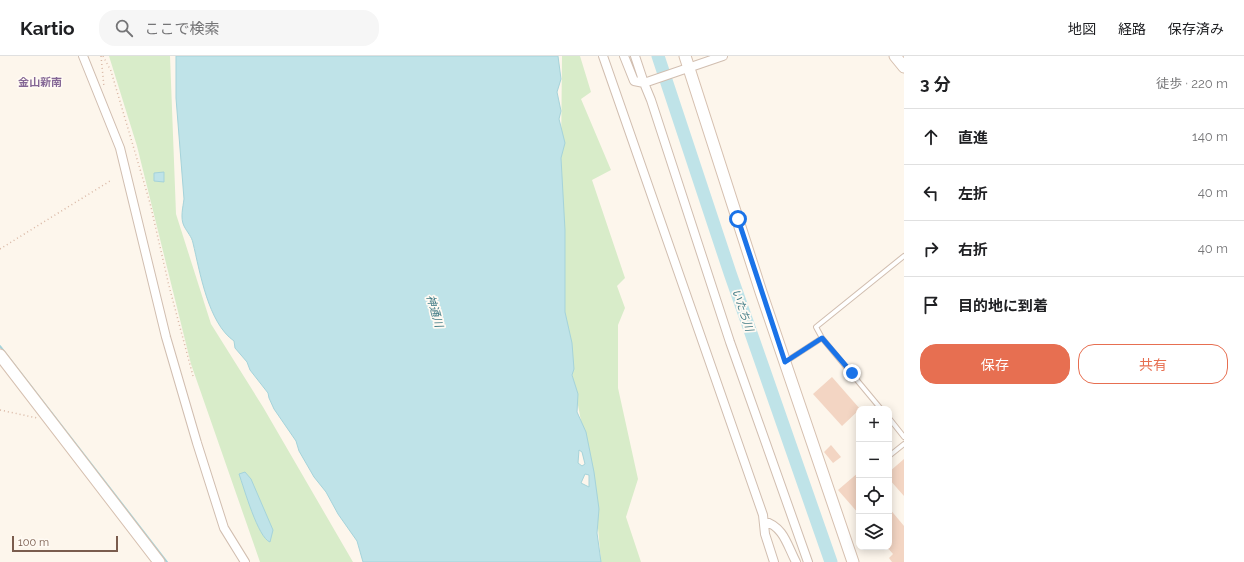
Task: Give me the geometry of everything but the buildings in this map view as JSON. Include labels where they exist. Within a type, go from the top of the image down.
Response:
[{"type":"street","points":[[83,56],[120,148],[163,325],[201,457],[224,528],[245,562]]},
{"type":"street","points":[[603,56],[763,515],[765,534],[774,562]]},
{"type":"street","points":[[624,56],[634,81],[646,82],[723,56]]},
{"type":"street","points":[[635,56],[646,82],[730,342],[808,562]]},
{"type":"street","points":[[685,56],[684,69],[853,562]]},
{"type":"street","points":[[895,56],[904,67]]},
{"type":"street","points":[[0,355],[159,562]]},
{"type":"street","points":[[764,522],[772,524],[780,530],[796,562]]},
{"type":"lane","points":[[879,406],[822,338],[816,327],[904,256]]},
{"type":"lane","points":[[785,362],[822,338]]},
{"type":"lane","points":[[892,422],[904,437]]},
{"type":"lane","points":[[892,454],[904,444]]},
{"type":"path","points":[[102,56],[104,88]]},
{"type":"path","points":[[102,56],[111,71],[150,203],[169,286],[193,376]]},
{"type":"path","points":[[0,249],[110,181]]},
{"type":"path","points":[[0,410],[37,418]]},
{"type":"green space","points":[[109,56],[170,56],[176,214],[211,324],[263,407],[353,562],[260,562],[191,364],[137,146]]},
{"type":"green space","points":[[562,56],[580,56],[591,92],[581,99],[611,170],[592,180],[625,278],[617,286],[625,308],[618,325],[618,388],[638,479],[626,517],[641,562],[601,562],[595,494],[572,374],[565,312],[561,158]]},
{"type":"water","name":"神通川","points":[[176,56],[558,56],[561,79],[557,92],[561,111],[559,119],[565,143],[561,158],[565,230],[565,312],[572,343],[574,369],[572,375],[578,394],[577,412],[586,432],[594,472],[599,509],[597,533],[601,562],[363,562],[357,541],[338,514],[326,492],[314,477],[299,451],[296,441],[274,409],[268,393],[250,370],[247,362],[235,348],[234,341],[225,333],[211,310],[202,282],[191,237],[182,220],[184,199],[176,98]],"holes":[[[579,450],[582,452],[585,464],[582,466],[578,463]],[[585,474],[589,475],[589,487],[581,483]]]},
{"type":"water","points":[[164,172],[164,182],[154,181],[154,173]]},
{"type":"water","points":[[245,472],[251,479],[273,530],[270,542],[265,539],[261,532],[248,501],[239,474]]},
{"type":"waterway","name":"いたち川","points":[[658,56],[730,273],[831,562]]},
{"type":"waterway","points":[[0,346],[167,562]]},
{"type":"district","name":"金山新南","points":[[40,82]]},
{"type":"route","points":[[738,219],[785,362],[822,338],[852,373]]}]
